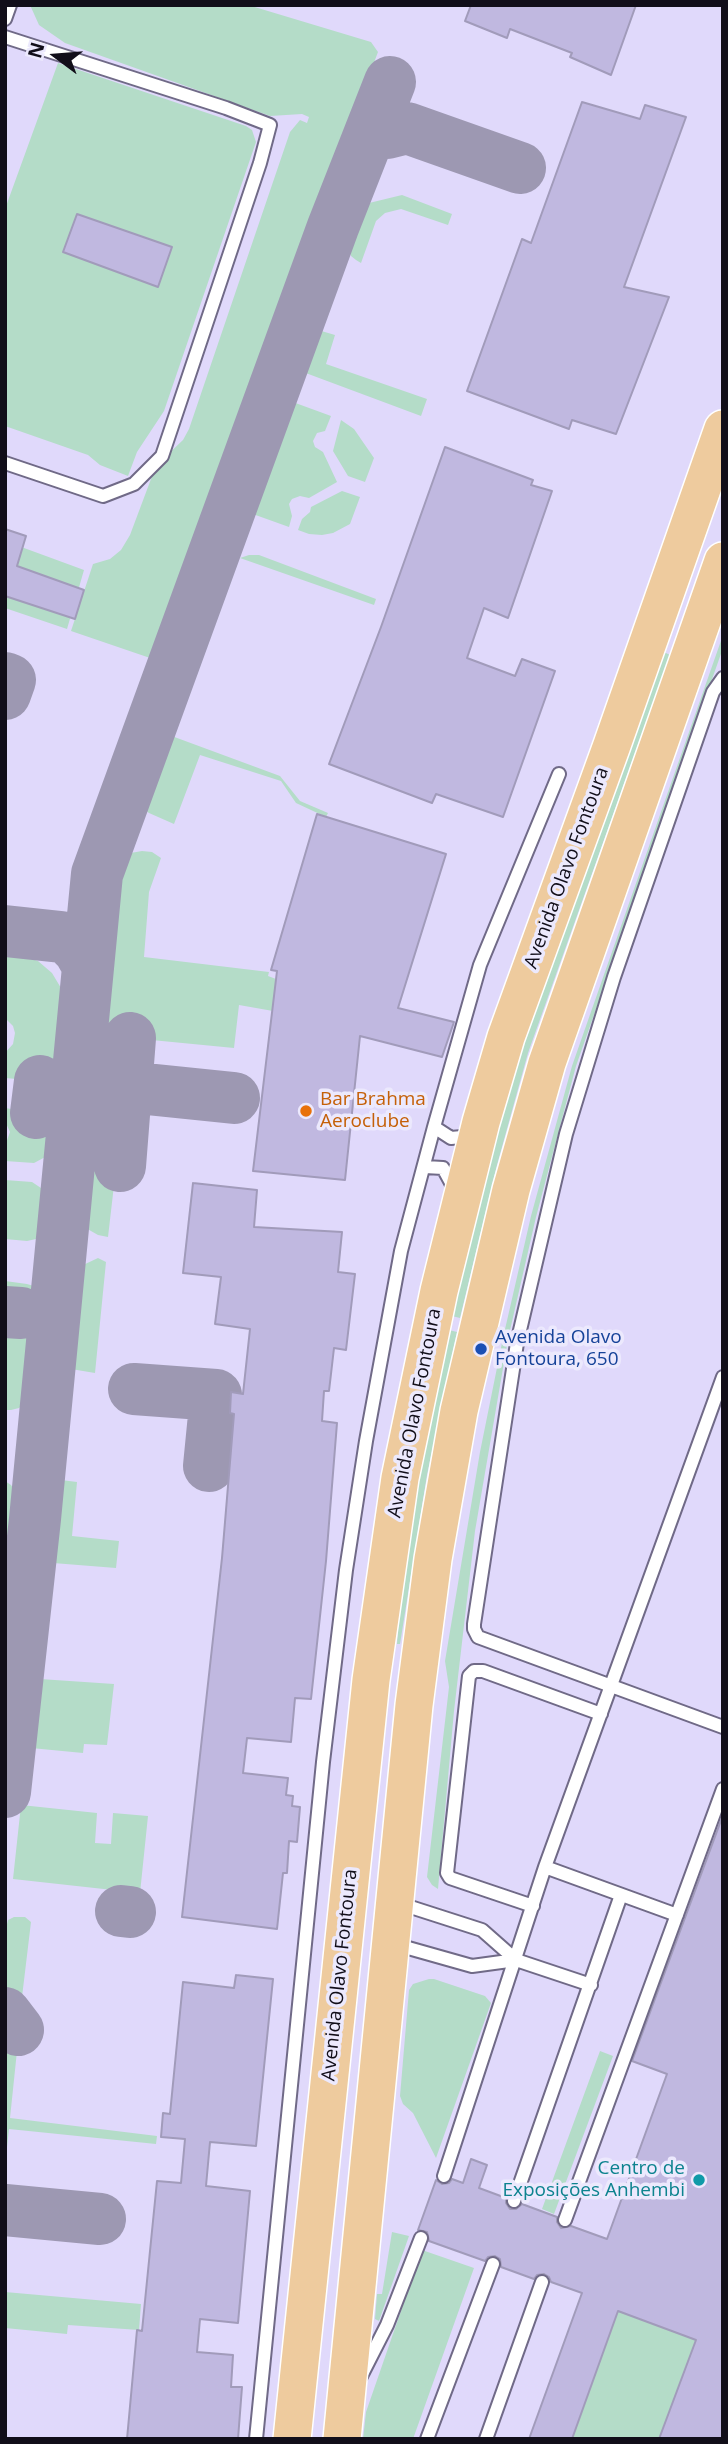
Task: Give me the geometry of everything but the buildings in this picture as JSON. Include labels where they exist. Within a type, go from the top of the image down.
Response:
[{"type":"main road","name":"Avenida Olavo Fontoura","points":[[292,2439],[371,1681],[386,1567],[423,1363],[459,1207],[506,1037],[723,429]]},
{"type":"main road","points":[[689,526],[698,542],[709,547],[723,547]]},
{"type":"main road","points":[[342,2439],[414,1705],[433,1559],[473,1348],[511,1190],[547,1063],[723,561]]},
{"type":"main road","points":[[669,582],[690,580],[704,590],[710,600]]},
{"type":"main road","points":[[340,1979],[358,1998],[372,2001],[385,1992]]},
{"type":"main road","points":[[332,2052],[342,2047],[363,2049],[373,2061],[378,2073]]},
{"type":"lane","points":[[5,19],[10,5]]},
{"type":"lane","points":[[5,37],[226,108],[270,125],[260,163],[162,456],[134,484],[103,496],[5,463]]},
{"type":"lane","points":[[723,678],[713,692],[614,978],[566,1134],[517,1343],[474,1624],[478,1637],[723,1727]]},
{"type":"lane","points":[[256,2439],[323,1762],[346,1570],[366,1441],[401,1251],[425,1167],[433,1127],[480,965],[559,774]]},
{"type":"lane","points":[[433,1127],[451,1138],[462,1137],[481,1122]]},
{"type":"lane","points":[[425,1167],[443,1168],[455,1189],[459,1207]]},
{"type":"lane","points":[[444,2176],[545,1867],[723,1377]]},
{"type":"lane","points":[[533,1906],[450,1878],[447,1873],[469,1676],[474,1671],[483,1671],[601,1714]]},
{"type":"lane","points":[[565,2220],[723,1790]]},
{"type":"lane","points":[[545,1867],[677,1915]]},
{"type":"lane","points":[[514,2202],[621,1895]]},
{"type":"lane","points":[[394,1902],[482,1930],[516,1961]]},
{"type":"lane","points":[[390,1942],[472,1966],[516,1961],[591,1985]]},
{"type":"lane","points":[[346,2400],[377,2347],[421,2238]]},
{"type":"lane","points":[[427,2439],[492,2264]]},
{"type":"lane","points":[[486,2439],[542,2282]]},
{"type":"green space","points":[[30,5],[248,5],[371,42],[378,52],[153,659],[71,631],[93,564],[110,559],[121,550],[130,535],[154,471],[183,440],[189,429],[290,132],[300,120],[307,123],[309,117],[302,114],[270,116],[65,43],[39,25]]},
{"type":"green space","points":[[58,63],[246,126],[252,130],[256,142],[164,411],[137,452],[128,476],[100,465],[88,455],[5,426],[5,209]]},
{"type":"green space","points":[[402,195],[452,214],[448,225],[401,209],[385,213],[376,221],[361,263],[356,260],[351,256],[349,245],[365,204]]},
{"type":"green space","points":[[318,330],[335,335],[326,364],[427,399],[421,416],[303,372]]},
{"type":"green space","points":[[290,401],[331,416],[325,431],[317,433],[313,441],[315,447],[323,452],[337,482],[309,498],[300,496],[292,499],[289,504],[292,516],[289,527],[250,513]]},
{"type":"green space","points":[[341,420],[354,429],[374,458],[365,482],[348,476],[333,451]]},
{"type":"green space","points":[[342,491],[360,497],[350,524],[333,533],[322,535],[298,530],[311,507]]},
{"type":"green space","points":[[5,541],[84,570],[67,629],[5,608]]},
{"type":"green space","points":[[259,555],[376,599],[374,605],[240,558]]},
{"type":"green space","points":[[723,635],[723,648],[576,1066],[536,1217],[508,1339],[475,1531],[454,1711],[438,1889],[427,1877],[449,1687],[445,1661],[480,1452],[503,1338],[531,1216],[572,1066]]},
{"type":"green space","points":[[664,652],[670,655],[528,1053],[497,1165],[460,1318],[452,1316],[488,1164],[520,1050]]},
{"type":"green space","points":[[169,735],[280,776],[300,801],[328,813],[326,817],[296,803],[281,781],[200,755],[174,824],[149,813],[142,808]]},
{"type":"green space","points":[[152,852],[161,858],[149,892],[144,957],[269,972],[268,976],[276,979],[273,1011],[239,1005],[234,1048],[100,1035],[116,880],[125,854]]},
{"type":"green space","points":[[5,952],[38,961],[52,973],[63,995],[58,1064],[40,1081],[5,1078],[5,1053],[13,1044],[15,1033],[13,1026],[5,1018]]},
{"type":"green space","points":[[5,1108],[36,1113],[49,1122],[52,1127],[49,1155],[34,1163],[5,1161],[5,1146],[10,1132],[5,1121]]},
{"type":"green space","points":[[89,1166],[116,1168],[108,1237],[84,1227]]},
{"type":"green space","points":[[5,1180],[32,1182],[44,1190],[42,1235],[36,1239],[5,1239]]},
{"type":"green space","points":[[98,1258],[106,1262],[95,1373],[71,1369],[81,1266]]},
{"type":"green space","points":[[5,1281],[37,1287],[36,1291],[22,1297],[5,1296]]},
{"type":"green space","points":[[5,1327],[20,1330],[32,1340],[26,1402],[11,1410],[5,1410]]},
{"type":"green space","points":[[449,1330],[457,1332],[427,1475],[400,1644],[397,1644],[402,1570]]},
{"type":"green space","points":[[61,1480],[77,1482],[72,1536],[119,1541],[116,1568],[53,1563]]},
{"type":"green space","points":[[5,1481],[18,1496],[10,1587],[5,1590]]},
{"type":"green space","points":[[40,1679],[114,1684],[107,1745],[84,1744],[83,1753],[31,1748],[28,1743],[32,1691],[34,1684]]},
{"type":"green space","points":[[21,1805],[97,1813],[95,1843],[111,1844],[113,1813],[148,1816],[140,1893],[13,1879]]},
{"type":"green space","points":[[25,1917],[31,1922],[22,1997],[15,2001],[5,1999],[5,1932],[8,1920]]},
{"type":"green space","points":[[429,1979],[485,1996],[491,2003],[436,2158],[413,2113],[403,2104],[400,2096],[409,1990],[413,1984]]},
{"type":"green space","points":[[5,2039],[14,2043],[17,2051],[10,2118],[157,2136],[156,2144],[9,2129],[5,2165]]},
{"type":"green space","points":[[600,2051],[613,2056],[554,2214],[542,2209]]},
{"type":"green space","points":[[392,2232],[409,2236],[379,2321],[375,2319],[377,2294],[382,2294]]},
{"type":"green space","points":[[422,2250],[474,2268],[413,2439],[363,2439],[366,2412]]},
{"type":"green space","points":[[5,2292],[141,2304],[139,2330],[68,2325],[67,2334],[5,2328]]},
{"type":"green space","points":[[618,2311],[696,2340],[659,2439],[572,2439]]},
{"type":"taxiway","points":[[5,1792],[35,1519],[97,874],[333,227],[390,82]]},
{"type":"taxiway","points":[[387,133],[407,128],[520,168]]},
{"type":"taxiway","points":[[5,678],[10,680],[5,694]]},
{"type":"taxiway","points":[[5,931],[69,940],[87,964]]},
{"type":"taxiway","points":[[120,1166],[130,1038]]},
{"type":"taxiway","points":[[36,1113],[40,1081]]},
{"type":"taxiway","points":[[127,1087],[234,1098]]},
{"type":"taxiway","points":[[5,1312],[21,1313]]},
{"type":"taxiway","points":[[134,1389],[216,1395],[209,1466]]},
{"type":"taxiway","points":[[121,1911],[130,1912]]},
{"type":"taxiway","points":[[5,2013],[18,2030]]},
{"type":"taxiway","points":[[5,2210],[100,2219]]},
{"type":"place","name":"Bar Brahma Aeroclube","points":[[306,1111]]},
{"type":"place","name":"Avenida Olavo Fontoura, 650","points":[[481,1349]]},
{"type":"place","name":"Centro de Exposições Anhembi","points":[[699,2180]]}]
